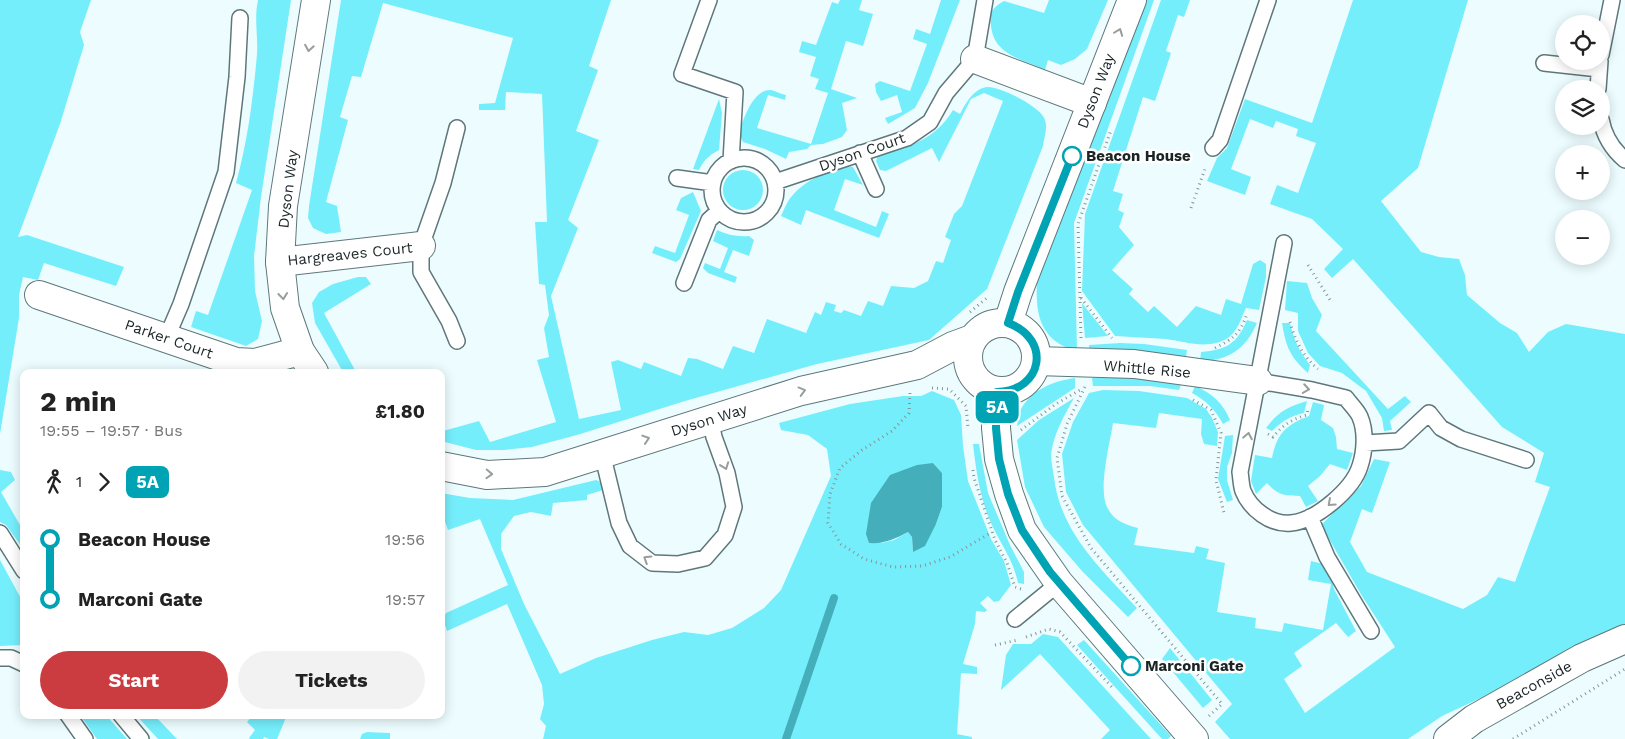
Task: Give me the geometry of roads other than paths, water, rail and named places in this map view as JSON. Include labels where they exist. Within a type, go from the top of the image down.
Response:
[{"type":"main road","name":"Dyson Way","points":[[307,362],[285,308],[280,262],[284,206],[316,0]]},
{"type":"main road","name":"Dyson Way","points":[[1008,323],[1018,292],[1132,0]]},
{"type":"main road","points":[[975,59],[1092,103]]},
{"type":"main road","name":"Hargreaves Court","points":[[280,262],[421,246]]},
{"type":"main road","name":"Parker Court","points":[[39,294],[236,362],[307,362]]},
{"type":"main road","points":[[998,323],[1008,323],[1018,327],[1027,333],[1033,341],[1036,351],[1033,372],[1019,388],[1008,392],[997,392],[988,389],[973,377],[969,369],[969,348],[972,339],[979,331],[998,323]]},
{"type":"main road","name":"Dyson Way","points":[[445,467],[487,475],[545,472],[801,391],[917,365],[953,346],[972,339]]},
{"type":"main road","name":"Whittle Rise","points":[[1036,361],[1134,364],[1258,382]]},
{"type":"main road","points":[[997,392],[996,428],[999,459],[1008,494],[1022,530],[1059,583],[1194,739]]},
{"type":"main road","name":"Beaconside","points":[[1448,739],[1482,714],[1582,658],[1625,639]]},
{"type":"lane","points":[[709,0],[682,74],[735,92],[731,161]]},
{"type":"lane","points":[[975,59],[985,0]]},
{"type":"lane","points":[[1213,148],[1220,140],[1268,0]]},
{"type":"lane","points":[[1609,15],[1612,0]]},
{"type":"lane","points":[[166,339],[181,304],[226,172],[237,77],[240,18]]},
{"type":"lane","name":"Dyson Court","points":[[774,182],[907,138],[930,122],[946,93],[975,59]]},
{"type":"lane","points":[[1544,63],[1555,63]]},
{"type":"lane","points":[[457,128],[443,183],[421,246],[421,272],[450,321],[457,341]]},
{"type":"lane","points":[[1606,135],[1618,154],[1625,160]]},
{"type":"lane","points":[[860,153],[876,189]]},
{"type":"lane","points":[[742,158],[752,160],[762,164],[770,172],[776,191],[768,220],[736,221],[719,211],[714,202],[712,183],[716,174],[731,161],[742,158]]},
{"type":"lane","points":[[677,178],[712,183]]},
{"type":"lane","points":[[684,283],[709,220],[719,211]]},
{"type":"lane","name":"Whittle Rise","points":[[1258,382],[1312,390],[1346,398],[1360,417],[1365,443],[1360,468],[1348,485],[1322,510],[1310,517],[1291,523],[1274,520],[1260,513],[1249,502],[1242,490],[1240,472],[1284,244]]},
{"type":"lane","points":[[1365,443],[1399,441],[1429,413],[1441,428],[1461,439],[1526,460]]},
{"type":"lane","points":[[602,453],[619,523],[630,546],[652,563],[678,564],[705,558],[725,535],[734,507],[727,473],[714,437],[710,419]]},
{"type":"lane","points":[[1310,517],[1327,557],[1371,631]]},
{"type":"lane","points":[[0,533],[20,565]]},
{"type":"lane","points":[[1015,619],[1059,583]]},
{"type":"lane","points":[[0,658],[11,658],[20,662]]},
{"type":"lane","points":[[71,719],[85,739]]},
{"type":"lane","points":[[124,719],[141,739]]},
{"type":"waterway","points":[[786,739],[834,598]]},
{"type":"place","name":"Beacon House","points":[[1072,156]]},
{"type":"place","name":"Marconi Gate","points":[[1131,666]]}]
